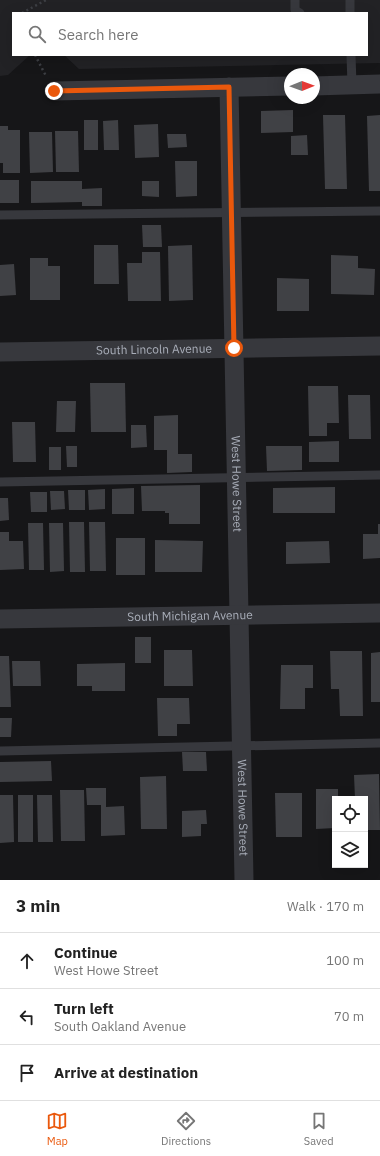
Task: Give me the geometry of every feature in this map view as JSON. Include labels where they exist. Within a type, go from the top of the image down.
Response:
[{"type":"street","points":[[320,86],[380,84]]},
{"type":"street","points":[[54,91],[284,86]]},
{"type":"street","name":"West Howe Street","points":[[229,87],[244,880]]},
{"type":"street","name":"South Lincoln Avenue","points":[[0,352],[380,346]]},
{"type":"street","name":"South Michigan Avenue","points":[[0,619],[380,613]]},
{"type":"lane","points":[[295,0],[295,10],[298,12]]},
{"type":"lane","points":[[350,0],[350,12]]},
{"type":"lane","points":[[351,56],[352,85]]},
{"type":"lane","points":[[0,215],[380,211]]},
{"type":"lane","points":[[0,482],[380,475]]},
{"type":"lane","points":[[0,751],[380,743]]},
{"type":"path","points":[[24,12],[46,0]]},
{"type":"path","points":[[36,56],[54,91]]},
{"type":"shaded area","points":[[0,0],[380,0],[380,63],[79,69],[65,56],[368,56],[368,12],[12,12],[12,56],[29,56],[8,75],[0,76]]},
{"type":"building","points":[[293,110],[293,132],[261,133],[261,111]]},
{"type":"building","points":[[323,115],[345,115],[347,189],[325,189]]},
{"type":"building","points":[[380,115],[380,191],[369,191],[367,116]]},
{"type":"building","points":[[84,120],[98,120],[98,150],[84,150]]},
{"type":"building","points":[[118,120],[119,150],[104,150],[103,121]]},
{"type":"building","points":[[158,124],[159,157],[135,158],[134,125]]},
{"type":"building","points":[[0,126],[8,126],[8,130],[20,130],[20,173],[3,173],[3,163],[0,163]]},
{"type":"building","points":[[55,131],[78,131],[79,172],[56,172]]},
{"type":"building","points":[[29,132],[52,132],[53,172],[30,173]]},
{"type":"building","points":[[167,134],[186,134],[187,147],[168,148]]},
{"type":"building","points":[[307,135],[308,155],[291,155],[291,136]]},
{"type":"building","points":[[175,161],[197,161],[197,196],[176,197]]},
{"type":"building","points":[[0,180],[19,180],[19,203],[0,203]]},
{"type":"building","points":[[31,181],[82,181],[82,189],[102,188],[102,206],[82,206],[82,202],[31,203]]},
{"type":"building","points":[[142,181],[159,181],[159,197],[142,196]]},
{"type":"building","points":[[142,225],[161,225],[162,247],[143,247]]},
{"type":"building","points":[[94,245],[118,245],[119,284],[94,284]]},
{"type":"building","points":[[192,245],[193,300],[169,301],[168,246]]},
{"type":"building","points":[[142,252],[160,252],[161,301],[128,301],[127,263],[142,263]]},
{"type":"building","points":[[331,255],[358,256],[358,268],[375,269],[374,295],[331,294]]},
{"type":"building","points":[[30,258],[48,258],[48,266],[60,266],[60,300],[30,300]]},
{"type":"building","points":[[14,264],[16,295],[0,296],[0,265]]},
{"type":"building","points":[[277,278],[309,279],[309,311],[277,311]]},
{"type":"building","points":[[90,383],[125,383],[126,432],[91,432]]},
{"type":"building","points":[[308,386],[338,386],[339,423],[327,423],[327,436],[309,436]]},
{"type":"building","points":[[348,395],[370,395],[371,439],[349,439]]},
{"type":"building","points":[[57,401],[76,401],[75,432],[56,432]]},
{"type":"building","points":[[178,415],[178,454],[192,454],[192,472],[167,473],[167,450],[154,450],[154,416]]},
{"type":"building","points":[[12,422],[35,422],[36,462],[13,462]]},
{"type":"building","points":[[131,425],[146,425],[147,447],[131,448]]},
{"type":"building","points":[[339,441],[339,462],[309,462],[309,442]]},
{"type":"building","points":[[66,446],[77,446],[77,467],[67,467]]},
{"type":"building","points":[[266,446],[302,446],[302,470],[267,471]]},
{"type":"building","points":[[49,447],[61,447],[61,470],[49,470]]},
{"type":"building","points":[[200,485],[200,524],[169,524],[169,513],[165,513],[165,511],[142,511],[141,486]]},
{"type":"building","points":[[335,487],[335,513],[273,513],[273,488]]},
{"type":"building","points":[[134,488],[134,514],[112,514],[112,489]]},
{"type":"building","points":[[105,489],[105,509],[89,510],[88,490]]},
{"type":"building","points":[[68,490],[85,490],[85,510],[69,510]]},
{"type":"building","points":[[50,491],[64,491],[65,509],[51,510]]},
{"type":"building","points":[[30,492],[47,492],[47,512],[31,512]]},
{"type":"building","points":[[0,498],[8,498],[9,520],[0,521]]},
{"type":"building","points":[[69,522],[84,522],[85,572],[70,572]]},
{"type":"building","points":[[89,522],[105,522],[106,571],[90,571]]},
{"type":"building","points":[[28,523],[43,523],[44,570],[29,570]]},
{"type":"building","points":[[49,523],[63,523],[64,571],[50,572]]},
{"type":"building","points":[[378,524],[380,524],[380,558],[363,559],[363,534],[378,534]]},
{"type":"building","points":[[0,532],[9,532],[9,541],[23,541],[24,569],[0,570]]},
{"type":"building","points":[[116,538],[145,538],[145,575],[116,575]]},
{"type":"building","points":[[155,540],[203,541],[202,572],[155,572]]},
{"type":"building","points":[[329,541],[330,563],[286,564],[286,542]]},
{"type":"building","points":[[135,637],[151,637],[151,663],[135,663]]},
{"type":"building","points":[[164,650],[192,650],[193,686],[164,686]]},
{"type":"building","points":[[330,651],[362,651],[363,716],[340,716],[339,689],[331,689]]},
{"type":"building","points":[[380,652],[380,702],[371,702],[371,653]]},
{"type":"building","points":[[0,656],[9,656],[11,707],[0,707]]},
{"type":"building","points":[[12,661],[40,661],[41,686],[13,686]]},
{"type":"building","points":[[125,663],[125,691],[92,691],[92,686],[77,686],[77,664]]},
{"type":"building","points":[[281,665],[313,665],[313,688],[305,688],[305,709],[280,709]]},
{"type":"building","points":[[157,698],[189,698],[190,724],[177,724],[177,736],[158,736]]},
{"type":"building","points":[[0,718],[12,718],[11,737],[0,737]]},
{"type":"building","points":[[182,752],[206,752],[207,771],[183,771]]},
{"type":"building","points":[[51,761],[52,781],[0,782],[0,762]]},
{"type":"building","points":[[379,774],[380,830],[368,830],[368,796],[355,796],[354,775]]},
{"type":"building","points":[[166,776],[167,829],[141,829],[140,777]]},
{"type":"building","points":[[86,788],[106,788],[106,807],[124,806],[125,835],[101,836],[101,805],[87,805]]},
{"type":"building","points":[[316,789],[338,789],[338,796],[332,796],[332,828],[316,829]]},
{"type":"building","points":[[60,790],[84,790],[85,841],[61,841]]},
{"type":"building","points":[[275,793],[302,793],[302,837],[276,837]]},
{"type":"building","points":[[0,795],[13,795],[14,842],[0,843]]},
{"type":"building","points":[[18,795],[33,795],[33,842],[18,842]]},
{"type":"building","points":[[37,795],[52,795],[53,842],[38,842]]},
{"type":"building","points":[[206,810],[207,824],[201,824],[201,836],[182,837],[182,811]]},
{"type":"route","points":[[54,91],[229,87],[234,348]]}]
